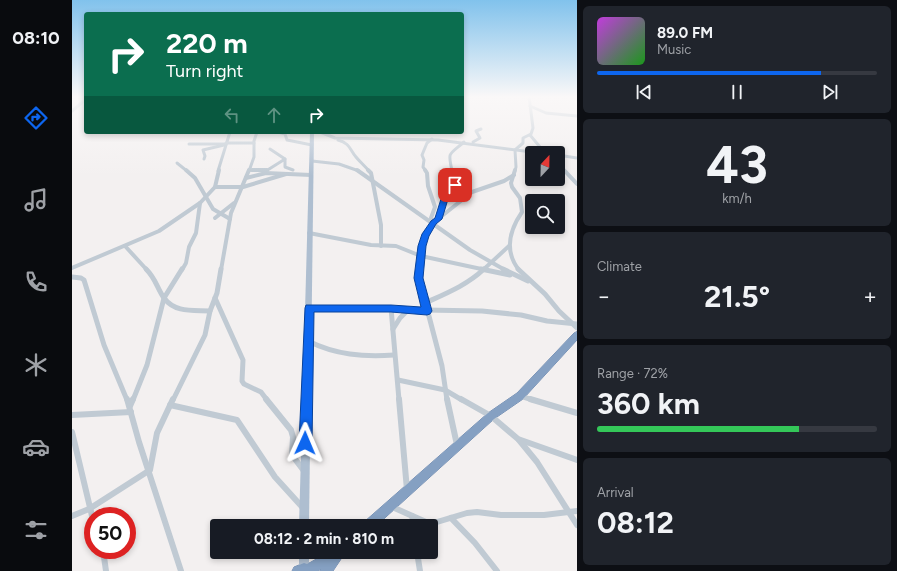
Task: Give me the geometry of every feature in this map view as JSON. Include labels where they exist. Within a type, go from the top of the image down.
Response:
[{"type":"highway","points":[[376,519],[491,416],[520,396],[577,335]]},
{"type":"highway","points":[[305,570],[326,559]]},
{"type":"highway","points":[[326,571],[334,559]]},
{"type":"main road","points":[[304,519],[312,134]]},
{"type":"main road","points":[[304,559],[305,570]]},
{"type":"street","points":[[515,150],[523,143],[523,138],[530,135],[533,128],[532,123]]},
{"type":"street","points":[[471,143],[480,138],[476,131],[481,129]]},
{"type":"street","points":[[72,268],[159,231],[200,203],[215,187],[229,134]]},
{"type":"street","points":[[245,186],[246,178],[255,155],[254,143],[256,134]]},
{"type":"street","points":[[285,134],[287,140],[291,142],[312,145]]},
{"type":"street","points":[[324,134],[342,141],[352,149],[354,155],[371,173],[381,225],[381,246]]},
{"type":"street","points":[[530,135],[539,146]]},
{"type":"street","points":[[331,138],[432,139],[525,151]]},
{"type":"street","points":[[432,139],[427,143],[422,155],[424,160],[424,168],[427,173],[428,186],[435,207],[431,218],[433,223]]},
{"type":"street","points":[[438,219],[444,199],[455,185],[451,174],[451,163],[449,159],[450,154],[464,142]]},
{"type":"street","points":[[189,144],[254,143]]},
{"type":"street","points":[[204,159],[204,150],[226,144]]},
{"type":"street","points":[[515,150],[516,167],[512,180],[512,186],[520,198],[522,206],[520,215],[514,225],[509,246],[512,261],[515,266],[545,294],[559,311],[577,328]]},
{"type":"street","points":[[270,151],[284,158]]},
{"type":"street","points":[[565,157],[577,158]]},
{"type":"street","points":[[249,170],[266,171],[284,158]]},
{"type":"street","points":[[284,158],[285,167],[302,174]]},
{"type":"street","points":[[312,161],[346,165],[359,170],[372,178],[408,206],[490,262],[531,282]]},
{"type":"street","points":[[176,163],[195,178],[210,206],[219,214],[230,219]]},
{"type":"street","points":[[215,187],[245,186],[293,170]]},
{"type":"street","points":[[565,171],[577,184]]},
{"type":"street","points":[[246,178],[261,173],[311,175]]},
{"type":"street","points":[[94,507],[150,470],[156,436],[205,336],[210,311],[215,298],[230,219],[236,202],[245,186],[261,173]]},
{"type":"street","points":[[457,445],[445,390],[442,366],[419,278],[425,236],[433,223],[472,192],[479,188],[489,187],[508,180],[514,175]]},
{"type":"street","points":[[215,218],[236,202]]},
{"type":"street","points":[[130,409],[147,365],[164,298],[184,267],[196,233],[200,203]]},
{"type":"street","points":[[309,233],[381,246],[396,246],[421,256],[516,276]]},
{"type":"street","points":[[125,246],[154,277],[164,298],[174,308],[181,310],[210,311]]},
{"type":"street","points":[[425,303],[457,289],[472,280],[482,269],[509,246]]},
{"type":"street","points":[[72,277],[81,278],[84,280],[104,345],[130,409],[181,571]]},
{"type":"street","points":[[215,298],[244,364],[242,381],[244,384],[261,392],[291,430],[293,437],[292,454],[295,461],[305,472]]},
{"type":"street","points":[[309,308],[391,308],[427,311],[494,312],[521,315],[547,321],[571,322],[577,324]]},
{"type":"street","points":[[391,308],[407,490]]},
{"type":"street","points":[[392,329],[409,309]]},
{"type":"street","points":[[308,341],[322,349],[349,356],[370,358],[394,355]]},
{"type":"street","points":[[398,380],[445,390],[491,416],[518,439],[537,462],[577,525]]},
{"type":"street","points":[[520,396],[577,413]]},
{"type":"street","points":[[170,405],[237,420],[275,477],[304,510]]},
{"type":"street","points":[[72,414],[130,409]]},
{"type":"street","points":[[72,432],[88,507]]},
{"type":"street","points":[[518,439],[577,460]]},
{"type":"street","points":[[390,506],[426,522],[437,522],[467,512],[501,515],[569,513],[577,511]]},
{"type":"street","points":[[72,516],[84,512]]},
{"type":"street","points":[[451,518],[475,543],[497,571]]},
{"type":"street","points":[[104,559],[106,571]]},
{"type":"street","points":[[418,559],[420,571]]},
{"type":"route","points":[[305,443],[309,308],[391,308],[427,311],[419,278],[422,246],[429,229],[438,219],[444,199],[455,185]]}]
